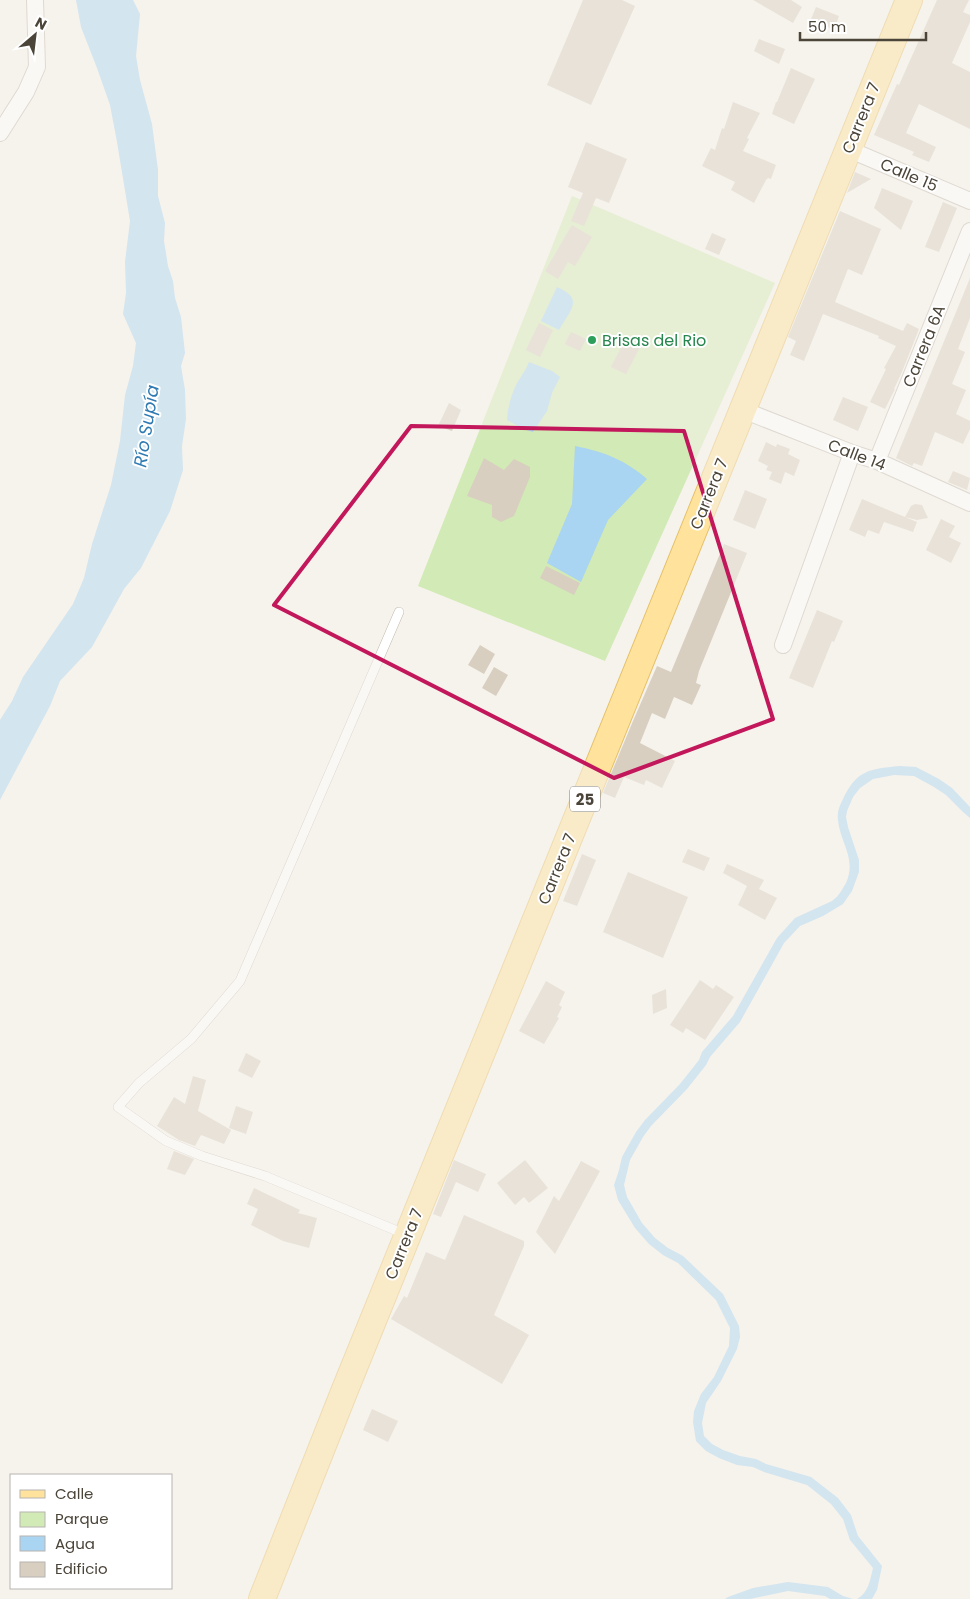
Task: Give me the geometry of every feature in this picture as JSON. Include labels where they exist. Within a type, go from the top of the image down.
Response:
[{"type":"main road","name":"Carrera 7","points":[[262,1599],[908,0]]},
{"type":"street","points":[[0,133],[26,92],[37,67],[35,0]]},
{"type":"street","name":"Calle 15","points":[[848,149],[970,201]]},
{"type":"street","name":"Carrera 6A","points":[[877,461],[970,231]]},
{"type":"street","name":"Calle 14","points":[[743,410],[877,461],[970,503]]},
{"type":"street","points":[[783,645],[852,453]]},
{"type":"lane","points":[[399,612],[240,980],[191,1039],[140,1083],[118,1107],[166,1141],[202,1156],[265,1176],[408,1235]]},
{"type":"highlighted area","points":[[411,426],[684,431],[773,719],[614,778],[274,605]]},
{"type":"green space","points":[[572,196],[775,283],[605,661],[418,586]]},
{"type":"water","name":"Río Supía","points":[[76,0],[133,0],[140,14],[136,56],[140,80],[152,124],[158,170],[158,196],[165,223],[164,241],[175,298],[181,317],[185,353],[181,366],[185,390],[186,419],[182,446],[183,470],[170,511],[141,568],[124,589],[92,647],[60,681],[50,706],[0,800],[0,720],[12,701],[23,677],[73,604],[84,578],[92,544],[111,485],[120,441],[125,395],[133,366],[136,343],[123,314],[126,293],[125,262],[130,221],[117,142],[110,105],[81,27]]},
{"type":"water","points":[[557,287],[566,291],[573,301],[571,311],[559,330],[541,321]]},
{"type":"water","points":[[529,362],[552,371],[560,377],[552,393],[547,411],[533,432],[507,420],[513,392]]},
{"type":"water","points":[[575,446],[614,458],[631,467],[647,479],[608,520],[581,582],[547,563],[572,504]]},
{"type":"water","points":[[900,766],[916,767],[952,788],[970,807],[970,818],[946,795],[914,776],[894,775],[873,779],[860,788],[853,797],[846,817],[859,860],[859,872],[852,891],[843,904],[823,916],[800,926],[784,943],[740,1022],[710,1057],[687,1089],[651,1126],[643,1137],[630,1160],[624,1185],[627,1197],[642,1223],[655,1238],[683,1256],[723,1294],[739,1326],[740,1337],[737,1349],[721,1381],[706,1403],[702,1423],[704,1436],[712,1444],[723,1450],[811,1477],[838,1498],[851,1515],[858,1536],[882,1566],[877,1590],[872,1599],[857,1599],[867,1589],[873,1568],[850,1540],[843,1519],[831,1504],[807,1485],[719,1458],[706,1451],[696,1441],[693,1422],[694,1411],[701,1394],[714,1377],[729,1346],[730,1328],[716,1300],[678,1263],[663,1255],[649,1244],[635,1228],[618,1200],[614,1185],[622,1157],[636,1132],[680,1084],[699,1060],[702,1052],[733,1016],[777,938],[795,918],[832,901],[846,883],[850,866],[839,828],[838,815],[841,803],[852,783],[871,770]]},
{"type":"water","points":[[788,1582],[828,1587],[843,1596],[853,1599],[830,1599],[825,1596],[788,1591],[750,1599],[725,1599],[753,1588]]},
{"type":"building","points":[[583,0],[622,0],[635,6],[591,105],[547,85]]},
{"type":"building","points":[[753,0],[791,0],[802,7],[793,23]]},
{"type":"building","points":[[937,0],[969,0],[963,12],[970,15],[970,22],[952,63],[970,72],[970,129],[919,104],[906,133],[936,147],[929,162],[912,155],[914,152],[874,135],[897,84],[899,85]]},
{"type":"building","points":[[816,7],[839,16],[834,30],[811,19]]},
{"type":"building","points":[[759,39],[785,49],[779,64],[754,51]]},
{"type":"building","points":[[791,68],[815,79],[794,124],[772,114]]},
{"type":"building","points":[[733,102],[760,113],[747,138],[749,139],[743,151],[776,165],[771,179],[768,178],[766,180],[754,203],[731,190],[735,182],[702,166],[711,148],[715,150]]},
{"type":"building","points":[[586,142],[627,159],[609,203],[596,198],[584,226],[571,221],[583,193],[568,187]]},
{"type":"building","points":[[855,172],[871,179],[847,193]]},
{"type":"building","points":[[882,188],[913,201],[901,230],[874,208]]},
{"type":"building","points":[[943,202],[957,208],[939,252],[925,247]]},
{"type":"building","points":[[840,211],[881,229],[862,275],[848,269],[835,302],[903,331],[907,323],[919,329],[885,409],[870,402],[886,369],[884,368],[896,346],[878,338],[879,336],[823,314],[804,361],[790,355],[796,341],[788,337]]},
{"type":"building","points":[[572,225],[592,237],[575,266],[568,262],[558,279],[545,271]]},
{"type":"building","points":[[712,233],[726,239],[719,255],[705,249]]},
{"type":"building","points":[[970,278],[970,318],[958,349],[965,352],[952,384],[966,390],[956,414],[970,421],[970,429],[963,444],[935,432],[922,466],[914,463],[912,466],[896,458]]},
{"type":"building","points":[[539,323],[553,330],[540,357],[526,350]]},
{"type":"building","points":[[571,332],[586,339],[580,351],[565,344]]},
{"type":"building","points":[[625,340],[640,347],[626,374],[611,367]]},
{"type":"building","points":[[843,397],[868,407],[858,431],[833,420]]},
{"type":"building","points":[[449,403],[461,410],[452,431],[438,426]]},
{"type":"building","points":[[766,442],[776,447],[777,444],[790,449],[788,454],[800,460],[794,476],[785,472],[781,484],[769,479],[772,472],[766,470],[768,466],[758,461]]},
{"type":"building","points":[[484,458],[504,470],[514,459],[530,467],[530,477],[514,516],[501,522],[492,517],[492,505],[467,496]]},
{"type":"building","points":[[953,471],[970,478],[967,490],[948,482]]},
{"type":"building","points":[[745,490],[767,499],[755,529],[733,520]]},
{"type":"building","points":[[862,499],[917,522],[913,532],[884,522],[879,534],[868,530],[865,537],[849,530]]},
{"type":"building","points":[[915,504],[922,505],[928,518],[917,520],[905,517],[911,506]]},
{"type":"building","points":[[941,519],[955,526],[949,537],[961,543],[951,563],[926,550]]},
{"type":"building","points":[[724,544],[747,553],[699,671],[696,683],[701,685],[692,705],[674,697],[665,719],[652,713],[640,743],[675,761],[662,788],[646,780],[644,785],[624,777],[615,798],[603,793],[657,666],[671,672]]},
{"type":"building","points":[[546,566],[580,583],[574,595],[540,578]]},
{"type":"building","points":[[817,610],[843,621],[834,642],[832,641],[813,688],[789,678]]},
{"type":"building","points":[[480,645],[495,654],[484,674],[468,665]]},
{"type":"building","points":[[494,667],[508,675],[496,696],[482,688]]},
{"type":"building","points":[[688,849],[710,858],[704,871],[682,862]]},
{"type":"building","points":[[582,854],[596,860],[577,906],[563,901]]},
{"type":"building","points":[[727,864],[764,880],[759,889],[777,898],[765,920],[738,905],[747,886],[723,873]]},
{"type":"building","points":[[628,872],[688,897],[663,958],[603,932]]},
{"type":"building","points":[[700,980],[713,989],[716,985],[734,997],[705,1040],[686,1028],[683,1033],[670,1025]]},
{"type":"building","points":[[546,981],[565,992],[559,1005],[562,1007],[557,1017],[559,1018],[544,1044],[519,1031]]},
{"type":"building","points":[[666,989],[667,1008],[653,1014],[652,995]]},
{"type":"building","points":[[246,1053],[261,1061],[252,1078],[238,1071]]},
{"type":"building","points":[[193,1076],[206,1080],[198,1111],[231,1130],[224,1144],[201,1135],[195,1146],[179,1140],[157,1126],[174,1097],[185,1104]]},
{"type":"building","points":[[236,1106],[253,1112],[246,1134],[229,1128]]},
{"type":"building","points":[[174,1151],[194,1159],[185,1175],[167,1169]]},
{"type":"building","points":[[454,1160],[486,1174],[478,1192],[456,1182],[441,1217],[433,1214]]},
{"type":"building","points":[[525,1160],[548,1188],[529,1203],[524,1197],[515,1205],[497,1183]]},
{"type":"building","points":[[581,1161],[600,1171],[555,1254],[536,1232],[554,1196],[559,1201]]},
{"type":"building","points":[[254,1188],[300,1210],[298,1213],[317,1218],[309,1248],[283,1241],[251,1225],[258,1209],[247,1204]]},
{"type":"building","points":[[464,1215],[524,1241],[524,1246],[494,1315],[529,1335],[502,1384],[391,1319],[404,1296],[407,1298],[426,1252],[445,1260]]},
{"type":"building","points":[[372,1409],[398,1421],[388,1442],[363,1430]]},
{"type":"place","name":"Brisas del Rio","points":[[592,340]]}]
